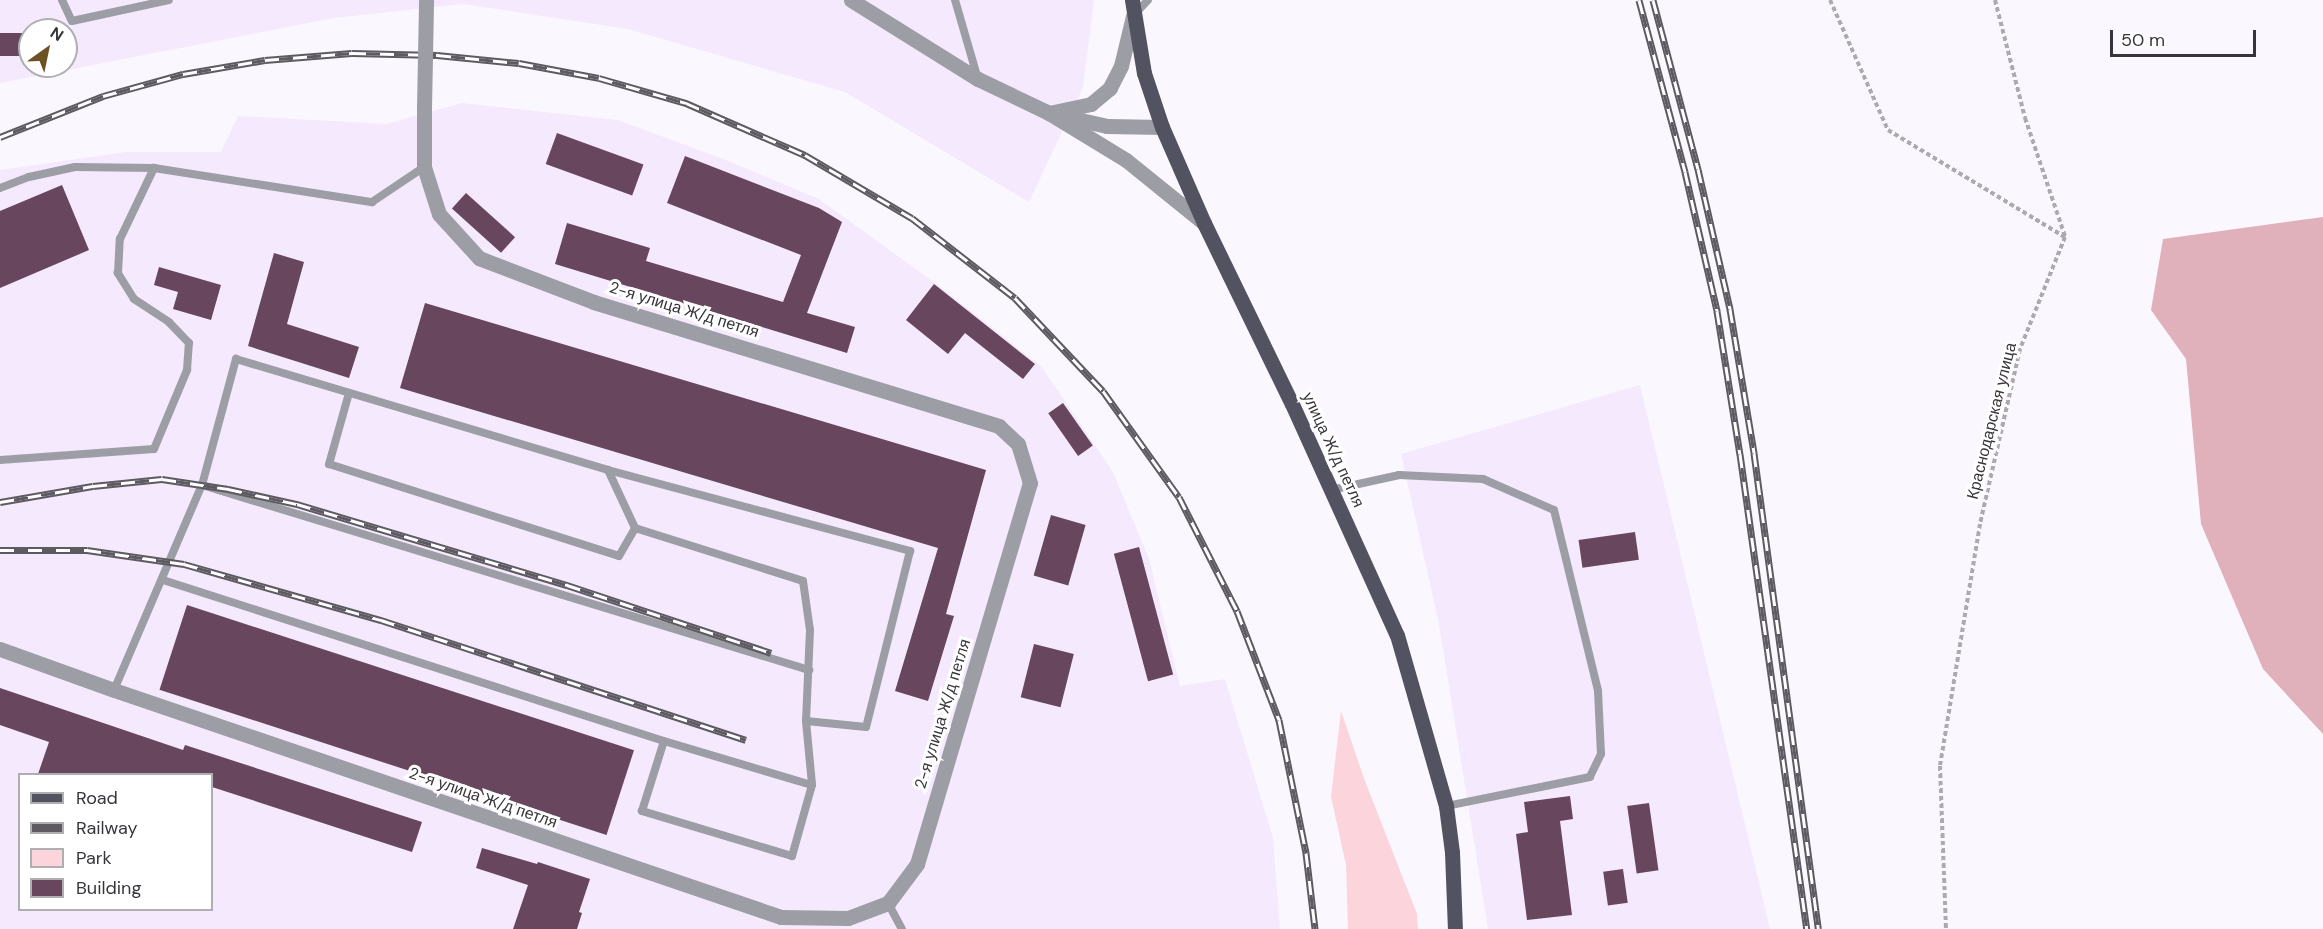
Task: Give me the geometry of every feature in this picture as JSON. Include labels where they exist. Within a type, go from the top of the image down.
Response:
[{"type":"main road","name":"улица Ж/д петля","points":[[1132,0],[1144,73],[1162,127],[1204,223],[1397,635],[1446,806],[1452,852],[1455,929]]},
{"type":"street","name":"2-я улица Ж/д петля","points":[[0,648],[114,690],[781,917],[848,918],[888,903],[917,864],[1030,483],[1018,444],[999,426],[594,302],[479,258],[439,214],[424,167],[426,0]]},
{"type":"street","points":[[851,0],[978,79],[1049,113],[1126,160],[1204,223]]},
{"type":"street","points":[[1049,113],[1091,104],[1110,88],[1121,66],[1133,16]]},
{"type":"street","points":[[1049,113],[1107,126],[1162,127]]},
{"type":"lane","points":[[62,0],[72,21],[128,4],[168,0]]},
{"type":"lane","points":[[955,0],[978,79]]},
{"type":"lane","points":[[1133,16],[1149,0]]},
{"type":"lane","points":[[0,188],[29,177],[75,167],[154,168],[372,202],[424,167]]},
{"type":"lane","points":[[0,460],[154,449],[187,370],[189,343],[170,322],[134,299],[118,273],[120,239],[154,168]]},
{"type":"lane","points":[[114,690],[202,485],[236,359],[608,470],[910,551],[866,727],[806,721]]},
{"type":"lane","points":[[349,393],[329,464],[619,556],[635,528]]},
{"type":"lane","points":[[608,470],[635,528],[802,581],[810,630],[806,721],[812,785],[792,856],[642,812],[664,741]]},
{"type":"lane","points":[[1331,490],[1399,475],[1483,478],[1554,510],[1598,692],[1601,754],[1590,777],[1446,806]]},
{"type":"lane","points":[[202,485],[809,670]]},
{"type":"lane","points":[[163,580],[664,741],[812,785]]},
{"type":"lane","points":[[888,903],[902,929]]},
{"type":"path","points":[[1830,0],[1888,130],[2066,237]]},
{"type":"path","points":[[1995,0],[2025,118],[2066,237]]},
{"type":"path","name":"Краснодарская улица","points":[[1946,929],[1940,766],[1980,524],[2020,349],[2066,237]]},
{"type":"shaded area","points":[[0,0],[1094,0],[1083,87],[1029,202],[845,92],[628,29],[463,4],[334,18],[78,68],[78,18],[18,18],[18,78],[26,78],[0,83]]},
{"type":"shaded area","points":[[462,103],[618,120],[723,159],[819,199],[931,280],[1041,366],[1113,472],[1149,559],[1180,686],[1225,679],[1273,838],[1280,929],[0,929],[0,170],[126,152],[221,152],[238,116],[386,124]]},
{"type":"shaded area","points":[[2323,217],[2323,734],[2263,669],[2201,524],[2186,359],[2151,310],[2163,239]]},
{"type":"shaded area","points":[[1640,385],[1770,929],[1488,929],[1439,624],[1401,454]]},
{"type":"green space","points":[[1341,711],[1365,781],[1417,914],[1418,929],[1348,929],[1346,865],[1331,797]]},
{"type":"building","points":[[0,33],[18,33],[18,56],[0,56]]},
{"type":"building","points":[[557,133],[643,164],[632,195],[546,164]]},
{"type":"building","points":[[685,156],[819,208],[842,222],[807,313],[855,327],[847,353],[555,264],[567,223],[650,248],[646,261],[783,302],[801,255],[667,203]]},
{"type":"building","points":[[62,185],[89,250],[0,288],[0,211]]},
{"type":"building","points":[[466,193],[515,237],[501,253],[452,209]]},
{"type":"building","points":[[274,253],[304,262],[287,324],[359,347],[349,378],[248,346]]},
{"type":"building","points":[[159,267],[221,285],[211,320],[173,309],[178,292],[154,285]]},
{"type":"building","points":[[934,284],[1035,364],[1023,379],[965,333],[948,354],[906,320]]},
{"type":"building","points":[[425,303],[986,470],[946,614],[954,616],[928,701],[895,691],[938,548],[400,388]]},
{"type":"building","points":[[1063,403],[1093,446],[1078,456],[1048,413]]},
{"type":"building","points":[[1051,515],[1086,525],[1068,585],[1034,576]]},
{"type":"building","points":[[1635,532],[1639,560],[1582,568],[1579,540]]},
{"type":"building","points":[[1139,547],[1173,675],[1148,681],[1114,554]]},
{"type":"building","points":[[187,605],[634,750],[606,835],[159,690]]},
{"type":"building","points":[[1034,644],[1074,654],[1060,707],[1021,697]]},
{"type":"building","points":[[0,688],[183,750],[185,745],[422,822],[412,852],[213,787],[213,773],[38,773],[49,742],[0,725]]},
{"type":"building","points":[[1570,796],[1573,819],[1560,821],[1572,915],[1527,920],[1516,834],[1528,832],[1524,802]]},
{"type":"building","points":[[1649,803],[1658,870],[1637,873],[1627,806]]},
{"type":"building","points":[[482,848],[537,864],[538,862],[590,879],[579,912],[582,913],[577,929],[513,929],[528,885],[476,868]]},
{"type":"building","points":[[1623,869],[1628,903],[1608,905],[1603,872]]},
{"type":"railway","points":[[1639,0],[1685,172],[1717,311],[1740,454],[1807,929]]},
{"type":"railway","points":[[1653,0],[1698,169],[1730,309],[1754,453],[1818,929]]},
{"type":"railway","points":[[0,137],[103,96],[183,74],[265,60],[352,53],[437,55],[519,63],[599,78],[686,103],[805,155],[912,218],[1015,298],[1103,391],[1179,497],[1237,611],[1279,720],[1306,853],[1315,929]]},
{"type":"railway","points":[[0,502],[93,486],[162,479],[228,489],[297,504],[567,585],[771,653]]},
{"type":"railway","points":[[0,550],[87,550],[184,564],[381,620],[746,740]]}]
